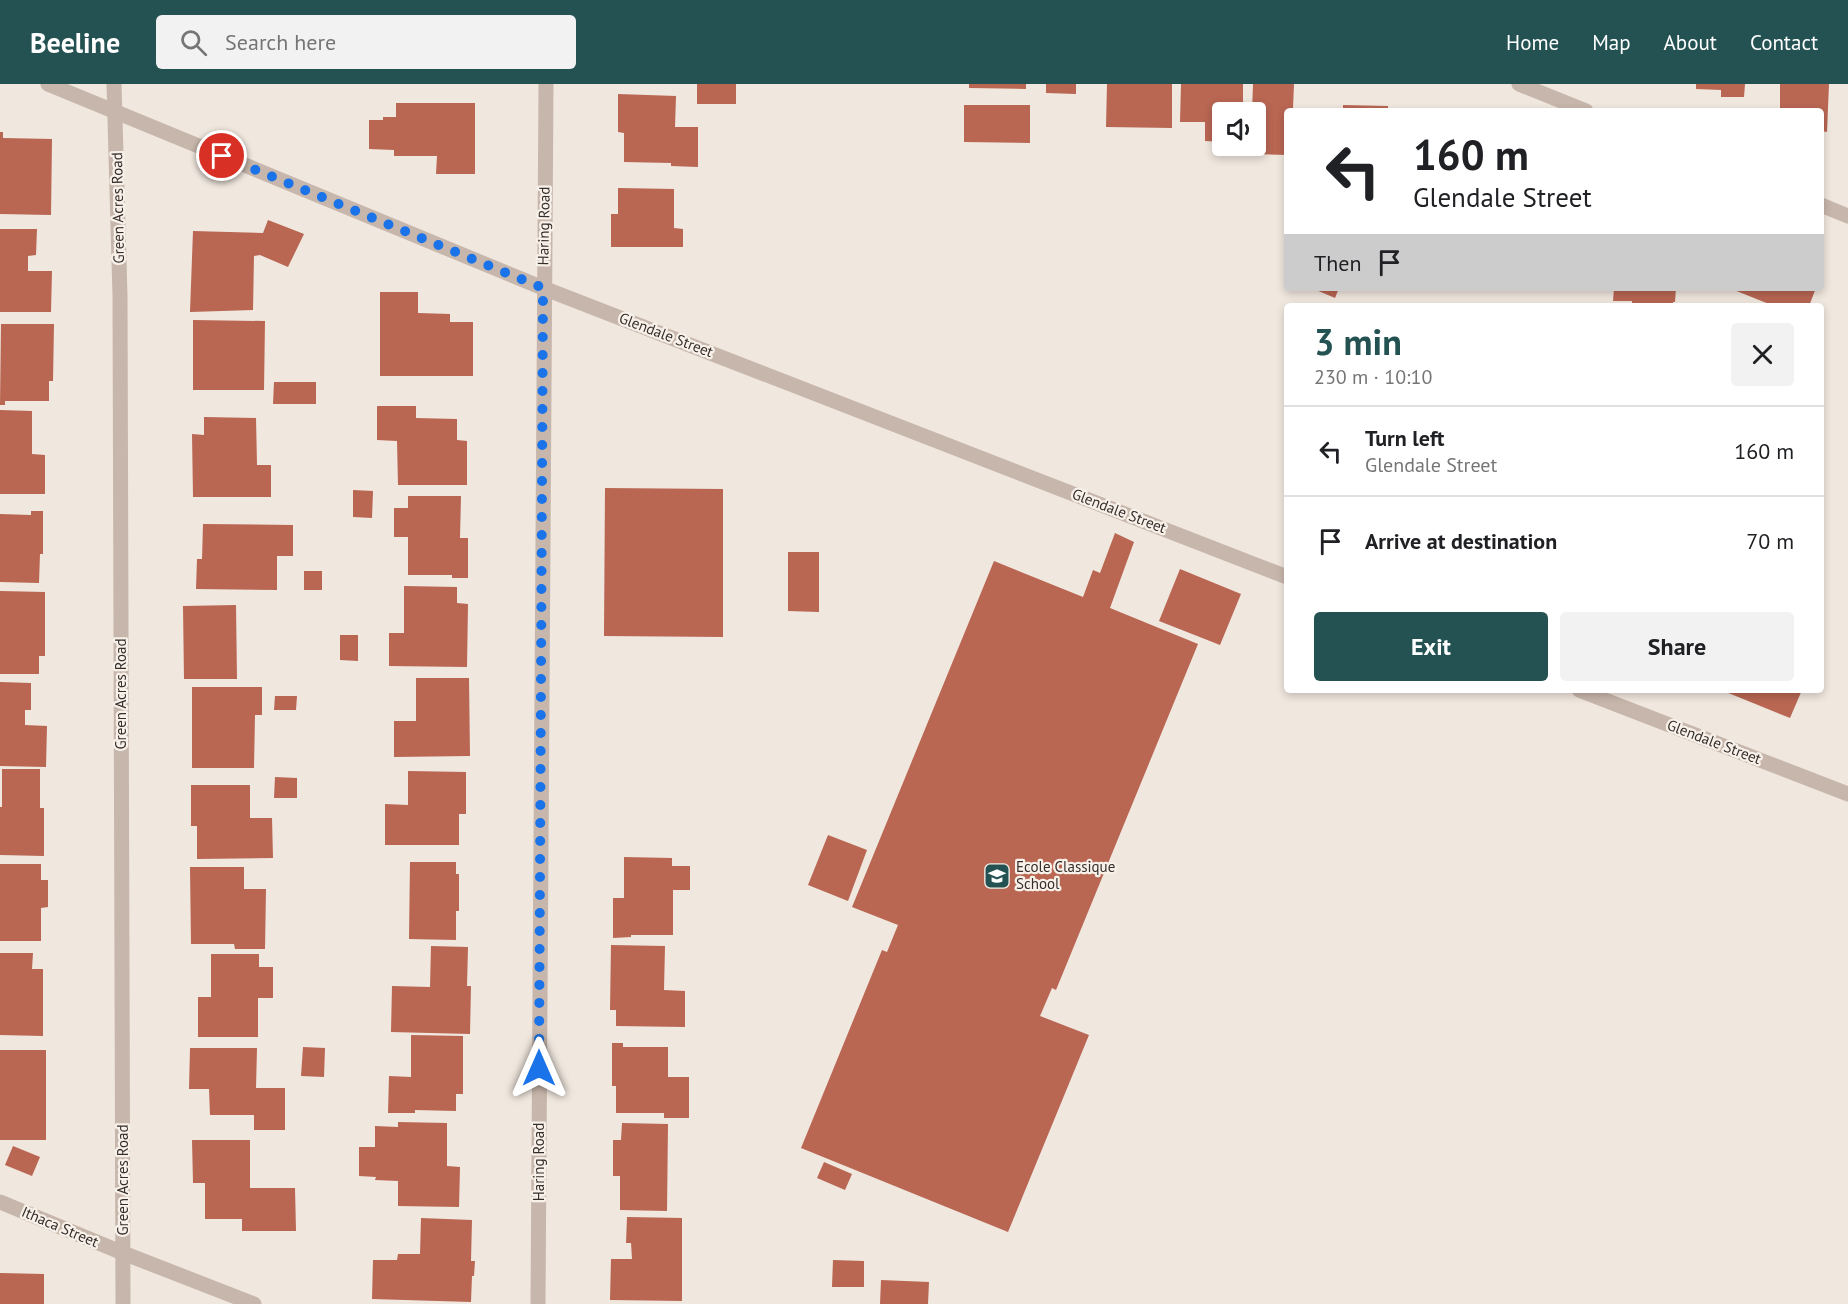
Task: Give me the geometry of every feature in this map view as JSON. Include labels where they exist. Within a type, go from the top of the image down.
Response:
[{"type":"street","name":"Glendale Street","points":[[48,84],[543,288],[1284,576]]},
{"type":"street","name":"Green Acres Road","points":[[114,84],[120,308],[123,1304]]},
{"type":"street","name":"Haring Road","points":[[538,1304],[546,84]]},
{"type":"street","points":[[1519,84],[1579,108]]},
{"type":"street","points":[[1824,207],[1848,216]]},
{"type":"street","name":"Glendale Street","points":[[1588,693],[1848,794]]},
{"type":"street","name":"Ithaca Street","points":[[0,1202],[254,1304]]},
{"type":"building","points":[[697,84],[736,84],[736,104],[697,104]]},
{"type":"building","points":[[969,84],[1026,84],[1026,89],[969,88]]},
{"type":"building","points":[[1046,84],[1076,84],[1076,94],[1046,93]]},
{"type":"building","points":[[1107,84],[1172,84],[1172,128],[1106,127]]},
{"type":"building","points":[[1181,84],[1243,84],[1243,102],[1212,102],[1212,141],[1205,141],[1205,122],[1180,122]]},
{"type":"building","points":[[1253,84],[1294,84],[1293,108],[1284,108],[1284,155],[1266,154],[1266,102],[1252,102]]},
{"type":"building","points":[[1696,84],[1745,84],[1744,97],[1721,97],[1721,90],[1696,89]]},
{"type":"building","points":[[1780,84],[1829,84],[1827,132],[1824,132],[1824,108],[1780,108]]},
{"type":"building","points":[[618,94],[676,96],[675,127],[698,127],[698,167],[671,166],[671,163],[624,162],[624,133],[618,132]]},
{"type":"building","points":[[396,103],[475,103],[475,174],[436,174],[437,156],[394,156],[394,150],[369,149],[369,120],[396,117]]},
{"type":"building","points":[[964,105],[1030,105],[1030,143],[964,142]]},
{"type":"building","points":[[1343,105],[1388,106],[1388,108],[1343,108]]},
{"type":"building","points":[[0,132],[3,132],[3,138],[52,139],[51,215],[0,214]]},
{"type":"building","points":[[618,188],[674,189],[674,228],[683,229],[683,247],[611,247],[611,214],[618,214]]},
{"type":"building","points":[[268,220],[304,234],[288,267],[260,255],[254,256],[253,310],[190,312],[193,231],[263,233]]},
{"type":"building","points":[[0,229],[37,229],[36,255],[28,256],[28,271],[52,271],[51,312],[0,312]]},
{"type":"building","points":[[1318,291],[1338,291],[1335,298]]},
{"type":"building","points":[[1614,291],[1676,291],[1673,303],[1613,301]]},
{"type":"building","points":[[1736,291],[1815,291],[1810,303],[1766,303]]},
{"type":"building","points":[[380,292],[418,292],[418,313],[450,314],[450,322],[473,322],[473,376],[380,376]]},
{"type":"building","points":[[193,320],[265,321],[264,390],[193,390]]},
{"type":"building","points":[[1,324],[54,324],[53,381],[49,381],[49,401],[5,401],[5,405],[0,405]]},
{"type":"building","points":[[274,382],[316,382],[316,404],[273,404]]},
{"type":"building","points":[[377,406],[416,406],[416,418],[457,419],[457,440],[467,441],[467,485],[398,485],[397,441],[377,440]]},
{"type":"building","points":[[0,410],[32,411],[32,454],[45,455],[45,494],[0,494]]},
{"type":"building","points":[[204,417],[256,418],[257,465],[271,465],[271,497],[193,497],[192,434],[204,435]]},
{"type":"building","points":[[605,488],[723,489],[723,637],[604,636]]},
{"type":"building","points":[[353,490],[373,491],[372,518],[353,517]]},
{"type":"building","points":[[408,496],[461,496],[460,538],[468,538],[468,578],[452,578],[452,575],[408,575],[408,537],[394,537],[394,508],[408,508]]},
{"type":"building","points":[[31,511],[43,511],[43,554],[40,554],[39,583],[0,582],[0,514],[31,515]]},
{"type":"building","points":[[203,524],[293,525],[293,556],[277,556],[277,590],[196,589],[197,559],[202,559]]},
{"type":"building","points":[[1115,533],[1134,542],[1110,608],[1198,644],[1056,990],[1052,988],[1040,1016],[1089,1035],[1008,1232],[801,1148],[882,950],[887,952],[898,925],[852,907],[994,561],[1083,597],[1093,570],[1100,573]]},
{"type":"building","points":[[788,552],[819,552],[819,612],[788,611]]},
{"type":"building","points":[[1180,569],[1241,594],[1220,645],[1159,621]]},
{"type":"building","points":[[304,571],[322,571],[322,590],[304,590]]},
{"type":"building","points":[[404,586],[457,587],[457,603],[468,604],[467,667],[389,666],[389,633],[404,633]]},
{"type":"building","points":[[0,591],[45,592],[45,656],[39,656],[39,674],[0,674]]},
{"type":"building","points":[[236,605],[237,679],[184,679],[183,606]]},
{"type":"building","points":[[340,635],[358,635],[358,661],[340,660]]},
{"type":"building","points":[[416,678],[469,678],[470,756],[394,757],[394,721],[416,721]]},
{"type":"building","points":[[0,682],[31,683],[31,710],[25,710],[25,725],[47,726],[46,767],[0,766]]},
{"type":"building","points":[[192,687],[262,687],[262,715],[255,715],[254,768],[192,768]]},
{"type":"building","points":[[1728,693],[1801,693],[1790,718]]},
{"type":"building","points":[[275,696],[297,696],[296,710],[274,710]]},
{"type":"building","points":[[2,769],[40,769],[40,808],[44,808],[44,856],[0,855]]},
{"type":"building","points":[[408,771],[466,772],[466,814],[459,814],[459,845],[385,845],[385,804],[408,805]]},
{"type":"building","points":[[275,777],[297,778],[297,798],[274,798]]},
{"type":"building","points":[[191,785],[250,785],[250,818],[272,818],[273,858],[197,859],[197,826],[191,826]]},
{"type":"building","points":[[828,835],[867,850],[848,901],[808,885]]},
{"type":"building","points":[[624,857],[672,858],[672,866],[690,866],[690,890],[673,890],[673,935],[631,935],[631,937],[613,938],[613,898],[624,898]]},
{"type":"building","points":[[410,862],[456,862],[456,874],[459,874],[459,911],[456,911],[456,940],[409,939]]},
{"type":"building","points":[[0,864],[41,864],[41,880],[48,880],[48,907],[41,908],[41,941],[0,941]]},
{"type":"building","points":[[190,867],[244,867],[244,889],[266,889],[265,949],[235,949],[234,944],[191,944]]},
{"type":"building","points":[[611,945],[665,946],[664,990],[685,991],[685,1027],[616,1026],[616,1010],[610,1010]]},
{"type":"building","points":[[431,946],[468,947],[467,986],[471,986],[470,1034],[391,1032],[392,986],[430,987]]},
{"type":"building","points":[[0,953],[33,953],[32,969],[43,969],[43,1036],[0,1035]]},
{"type":"building","points":[[211,954],[259,954],[259,967],[273,967],[273,998],[258,998],[258,1037],[198,1037],[198,997],[211,997]]},
{"type":"building","points":[[411,1035],[463,1036],[463,1094],[456,1094],[456,1111],[415,1110],[415,1113],[388,1113],[389,1076],[411,1077]]},
{"type":"building","points":[[612,1043],[623,1043],[623,1047],[668,1047],[668,1077],[689,1077],[689,1118],[664,1118],[664,1113],[616,1113],[616,1086],[612,1086]]},
{"type":"building","points":[[303,1047],[325,1048],[324,1077],[301,1076]]},
{"type":"building","points":[[190,1048],[257,1048],[256,1088],[285,1088],[285,1130],[254,1130],[254,1115],[210,1115],[209,1089],[189,1089]]},
{"type":"building","points":[[0,1050],[46,1050],[46,1140],[0,1140]]},
{"type":"building","points":[[398,1122],[447,1123],[447,1166],[460,1167],[459,1207],[398,1206],[398,1181],[375,1180],[376,1177],[359,1176],[359,1147],[375,1147],[375,1126],[398,1127]]},
{"type":"building","points":[[622,1123],[668,1124],[667,1211],[620,1210],[620,1176],[613,1176],[613,1140],[621,1140]]},
{"type":"building","points":[[192,1140],[250,1140],[250,1188],[295,1188],[296,1231],[242,1231],[242,1219],[205,1219],[205,1183],[193,1183]]},
{"type":"building","points":[[13,1146],[40,1157],[32,1176],[5,1165]]},
{"type":"building","points":[[824,1162],[852,1174],[845,1190],[817,1178]]},
{"type":"building","points":[[627,1217],[682,1218],[682,1301],[610,1300],[611,1259],[632,1259],[631,1243],[626,1243]]},
{"type":"building","points":[[421,1218],[472,1220],[471,1261],[475,1261],[471,1302],[372,1299],[373,1260],[397,1260],[398,1254],[420,1254]]},
{"type":"building","points":[[833,1260],[864,1261],[864,1287],[832,1287]]},
{"type":"building","points":[[0,1273],[44,1274],[44,1304],[0,1304]]},
{"type":"building","points":[[881,1280],[929,1282],[928,1304],[880,1304]]},
{"type":"place","name":"Ecole Classique School","points":[[997,876]]},
{"type":"route","points":[[222,156],[543,288],[539,1068]]}]
